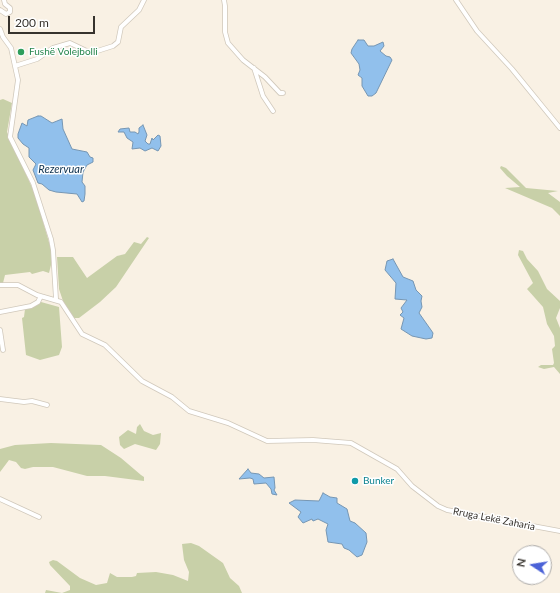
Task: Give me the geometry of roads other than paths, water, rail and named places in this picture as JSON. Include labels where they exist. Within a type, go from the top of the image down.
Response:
[{"type":"street","points":[[0,10],[5,14],[10,12],[10,8],[4,0]]},
{"type":"street","points":[[15,66],[37,59],[53,48],[70,43],[91,53],[113,46],[118,42],[121,27],[139,10],[144,0]]},
{"type":"street","points":[[224,0],[225,32],[228,42],[239,55],[265,77],[280,93],[283,93]]},
{"type":"street","points":[[456,0],[477,32],[512,69],[560,128]]},
{"type":"street","points":[[0,29],[6,44],[11,48],[18,85],[10,137],[33,183],[51,239],[56,299],[41,296],[18,285],[0,285]]},
{"type":"street","points":[[0,45],[6,44]]},
{"type":"street","points":[[254,68],[263,96],[273,111]]},
{"type":"street","points":[[0,312],[31,306],[38,302],[41,296]]},
{"type":"street","name":"Rruga Lekë Zaharia","points":[[56,299],[63,305],[82,334],[105,345],[142,381],[172,397],[189,411],[228,423],[267,441],[313,440],[351,443],[397,469],[417,490],[438,506],[447,510],[560,531]]},
{"type":"street","points":[[0,330],[3,350]]},
{"type":"street","points":[[0,399],[24,402],[32,401],[47,406]]},
{"type":"street","points":[[0,499],[39,517]]},
{"type":"water","points":[[358,40],[364,40],[368,46],[374,46],[383,42],[384,46],[380,51],[392,60],[376,93],[372,96],[368,96],[362,86],[362,78],[358,75],[360,70],[359,64],[351,53]]},
{"type":"water","name":"Rezervuar","points":[[41,116],[52,123],[62,119],[63,129],[72,149],[87,152],[90,157],[93,158],[93,162],[87,165],[83,172],[82,182],[85,186],[84,201],[82,202],[77,194],[56,192],[49,190],[42,184],[38,183],[33,170],[36,164],[29,157],[29,148],[18,138],[18,134],[22,123],[27,126],[28,120]]},
{"type":"water","points":[[143,125],[147,135],[145,141],[148,144],[150,144],[152,138],[153,140],[158,135],[160,136],[161,146],[158,151],[152,148],[145,151],[140,148],[132,149],[133,142],[127,138],[124,132],[118,132],[120,129],[129,128],[130,132],[135,132],[138,134],[139,128]]},
{"type":"water","points":[[393,259],[403,277],[413,281],[416,290],[422,296],[422,307],[419,313],[433,333],[432,338],[426,339],[412,336],[401,329],[404,318],[400,315],[403,312],[401,308],[407,300],[395,299],[396,283],[385,270],[387,261]]},
{"type":"water","points":[[248,469],[251,473],[259,474],[264,478],[274,477],[274,490],[277,495],[272,494],[271,489],[266,483],[254,484],[253,479],[250,478],[239,479]]},
{"type":"water","points":[[323,493],[330,497],[337,498],[337,503],[347,509],[350,521],[355,523],[366,533],[367,542],[362,555],[357,557],[349,550],[344,548],[342,544],[328,542],[326,530],[328,524],[318,519],[313,521],[312,519],[303,523],[298,517],[301,512],[289,503],[295,500],[319,501]]},
{"type":"place","name":"Fushë Volejbolli","points":[[21,52]]},
{"type":"place","name":"Bunker","points":[[355,481]]}]
